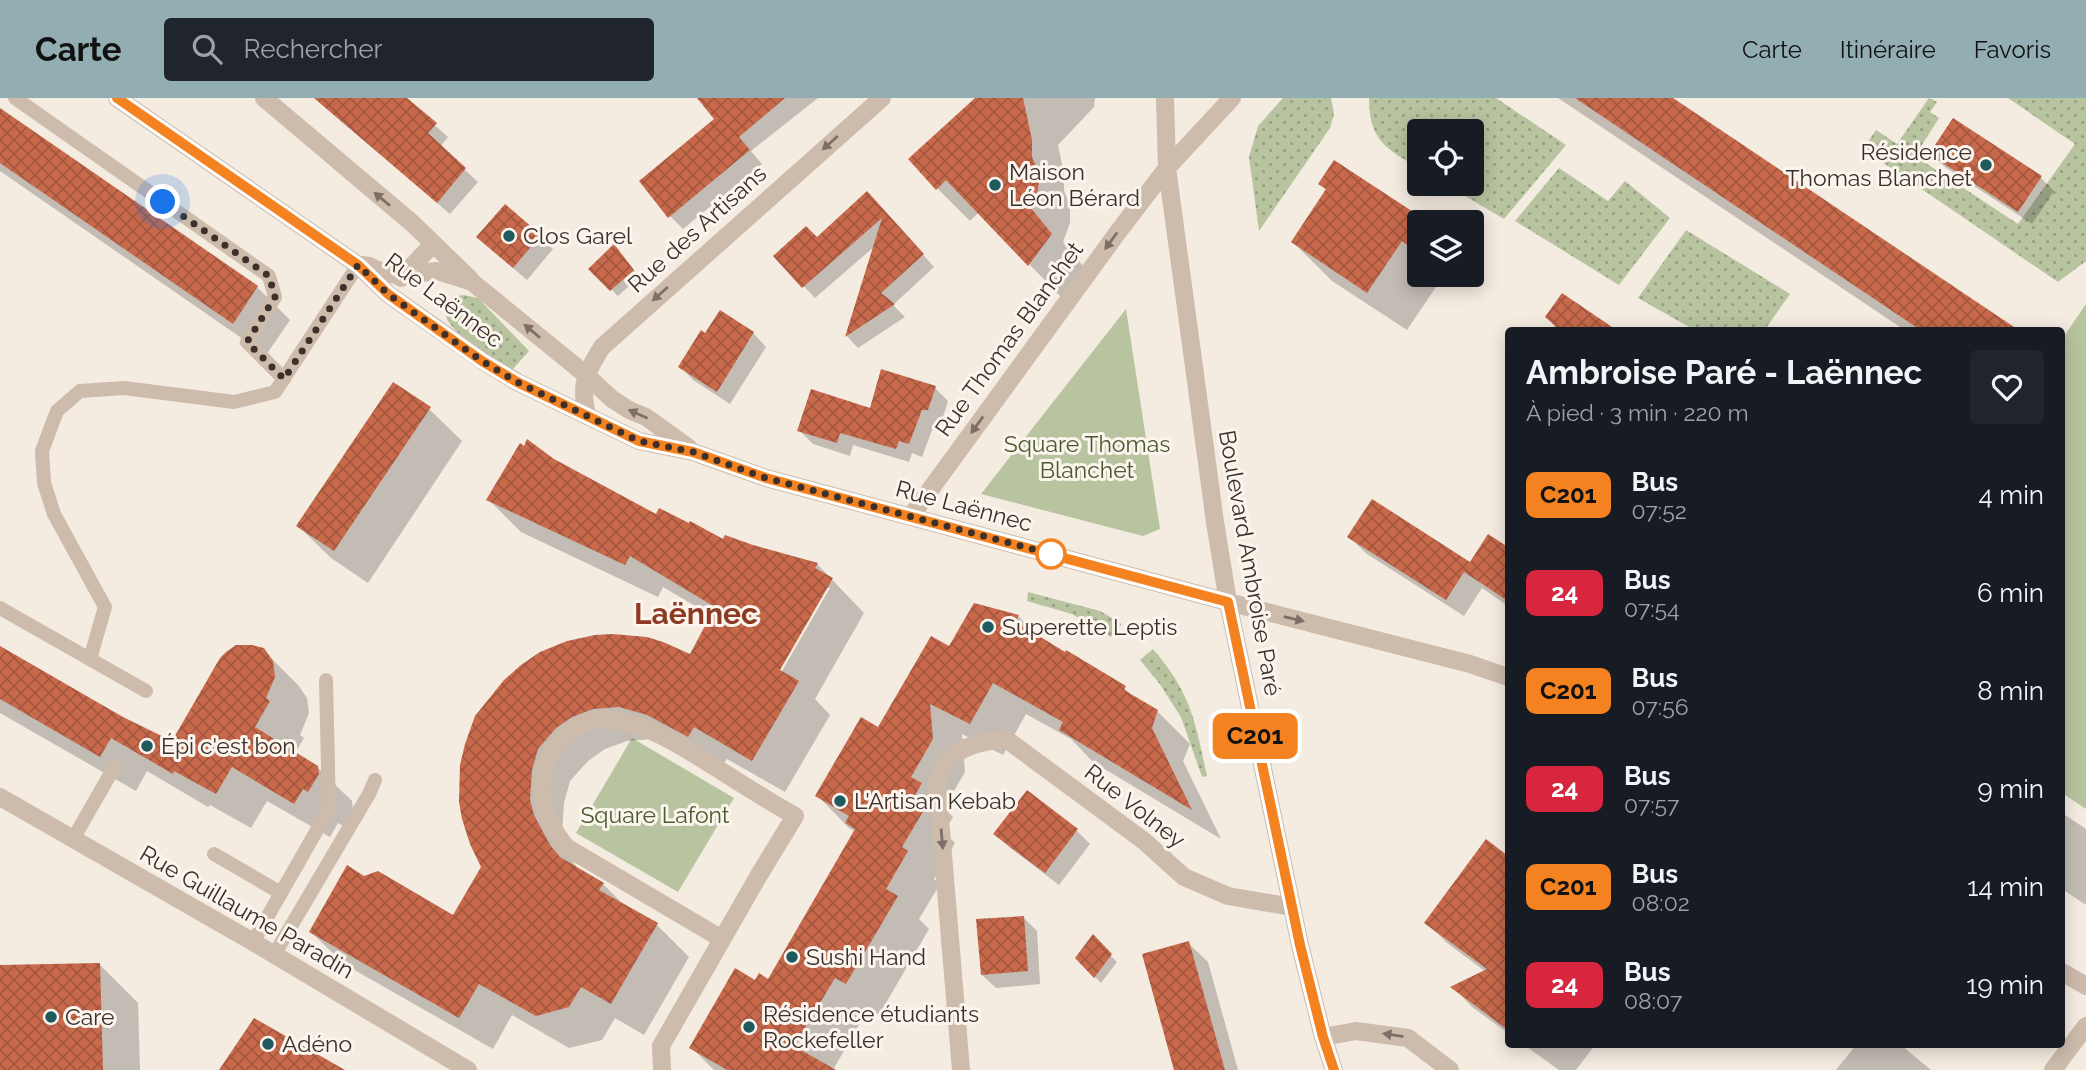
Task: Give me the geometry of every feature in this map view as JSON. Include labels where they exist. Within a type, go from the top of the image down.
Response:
[{"type":"street","name":"Rue Laënnec","points":[[117,98],[358,265],[388,294],[489,365],[517,382],[639,441],[693,452],[766,478],[1470,664],[1505,676]]},
{"type":"street","points":[[264,98],[412,223],[472,282]]},
{"type":"street","name":"Rue des Artisans","points":[[585,374],[602,347],[881,98]]},
{"type":"street","name":"Boulevard Ambroise Paré","points":[[1165,98],[1167,168],[1228,602],[1300,945],[1334,1070]]},
{"type":"street","name":"Rue Thomas Blanchet","points":[[911,516],[1167,168],[1233,98]]},
{"type":"street","points":[[388,294],[433,244]]},
{"type":"street","name":"Rue Laënnec","points":[[358,265],[369,266],[386,274],[437,271],[472,282],[612,399],[646,417],[693,452]]},
{"type":"street","points":[[585,374],[584,402],[587,416]]},
{"type":"street","points":[[662,1070],[661,1046],[795,816],[694,754],[633,724],[602,718],[577,727],[560,738],[542,774],[543,799],[551,825],[566,847],[722,939]]},
{"type":"street","name":"Rue Volney","points":[[961,1070],[937,783],[943,766],[957,753],[981,741],[1006,739],[1144,841],[1184,877],[1228,896],[1292,907]]},
{"type":"street","name":"Rue Guillaume Paradin","points":[[0,797],[253,942],[468,1070]]},
{"type":"street","points":[[2065,974],[2086,986]]},
{"type":"street","points":[[2053,1070],[2086,1027]]},
{"type":"street","points":[[1323,1037],[1356,1031],[1408,1038],[1450,1070]]},
{"type":"lane","points":[[15,98],[269,276],[275,297],[247,342],[284,379]]},
{"type":"lane","points":[[90,659],[105,607],[54,514],[44,483],[42,452],[57,411],[79,391],[124,388],[234,402],[275,392],[358,265]]},
{"type":"lane","points":[[0,607],[146,691]]},
{"type":"lane","points":[[253,942],[330,809],[326,680]]},
{"type":"lane","points":[[73,839],[115,766]]},
{"type":"lane","points":[[274,955],[375,780]]},
{"type":"lane","points":[[214,854],[281,894]]},
{"type":"green space","points":[[1283,98],[1331,98],[1334,114],[1330,128],[1259,231],[1249,157],[1258,126]]},
{"type":"green space","points":[[1369,98],[1496,98],[1566,145],[1504,219],[1465,196],[1484,196],[1484,119],[1407,119],[1407,161],[1382,142],[1372,124]]},
{"type":"green space","points":[[1929,98],[1937,102],[1930,112],[1939,118],[1915,156],[2018,224],[2075,144],[2008,98],[2086,98],[2086,261],[2058,282],[1863,149],[1876,130],[1897,144]]},
{"type":"green space","points":[[1559,168],[1608,201],[1625,181],[1670,218],[1619,285],[1515,221]]},
{"type":"green space","points":[[1686,230],[1790,294],[1767,327],[1689,327],[1638,298]]},
{"type":"green space","points":[[456,296],[478,298],[529,351],[512,370],[465,338],[449,323],[446,313],[449,305]]},
{"type":"green space","points":[[2086,304],[2086,809],[2065,795],[2065,335]]},
{"type":"green space","name":"Square Thomas Blanchet","points":[[1126,309],[1160,529],[1143,536],[981,494]]},
{"type":"green space","points":[[1028,592],[1100,611],[1122,624],[1111,637],[1072,614],[1027,601]]},
{"type":"green space","points":[[1153,649],[1176,680],[1190,708],[1207,776],[1202,777],[1181,717],[1140,660]]},
{"type":"green space","name":"Square Lafont","points":[[632,738],[734,798],[678,892],[576,833]]},
{"type":"building","points":[[314,98],[407,98],[437,123],[428,133],[466,168],[437,203]]},
{"type":"building","points":[[697,98],[785,98],[739,137],[750,150],[668,218],[639,181],[714,119]]},
{"type":"building","name":"Maison Léon Bérard","points":[[975,98],[1023,98],[1032,140],[1032,157],[1039,179],[1031,208],[1052,234],[1028,266],[946,180],[936,190],[908,159]]},
{"type":"building","points":[[1575,98],[1673,98],[2014,327],[1916,327]]},
{"type":"building","points":[[0,108],[258,286],[233,324],[0,163]]},
{"type":"building","name":"Résidence Thomas Blanchet","points":[[1953,118],[2042,176],[2018,212],[1929,154]]},
{"type":"building","points":[[1334,160],[1410,210],[1407,210],[1407,245],[1402,241],[1367,293],[1291,242],[1326,189],[1318,184]]},
{"type":"building","points":[[867,191],[924,254],[881,293],[895,304],[845,337],[882,218],[802,288],[773,256],[806,226],[817,237]]},
{"type":"building","name":"Clos Garel","points":[[505,204],[541,235],[513,268],[476,237]]},
{"type":"building","points":[[614,244],[634,270],[610,291],[588,269]]},
{"type":"building","points":[[1562,293],[1612,327],[1556,327],[1545,317]]},
{"type":"building","points":[[720,310],[754,332],[717,392],[678,367],[701,330],[705,333]]},
{"type":"building","points":[[881,369],[936,386],[928,410],[922,410],[909,444],[899,441],[896,449],[840,433],[837,443],[797,431],[811,389],[870,408]]},
{"type":"building","points":[[393,382],[431,407],[334,551],[296,526]]},
{"type":"building","points":[[527,439],[554,459],[656,514],[659,508],[723,539],[725,535],[818,563],[815,568],[833,578],[780,670],[799,681],[752,761],[694,727],[688,737],[647,715],[619,707],[593,709],[572,717],[556,728],[538,749],[532,770],[530,799],[534,815],[550,845],[560,857],[604,883],[599,890],[658,923],[611,1004],[581,987],[569,1007],[536,1016],[479,984],[459,1018],[309,932],[347,865],[364,876],[378,871],[453,915],[481,867],[462,819],[459,802],[460,765],[475,716],[504,680],[540,652],[567,641],[595,635],[647,637],[690,654],[715,607],[630,556],[625,565],[486,500],[520,443],[524,446]]},
{"type":"building","points":[[1372,499],[1470,562],[1488,534],[1505,545],[1505,599],[1464,572],[1446,600],[1347,537]]},
{"type":"building","points":[[974,603],[1019,615],[1016,622],[1126,686],[1124,690],[1158,710],[1152,728],[1192,810],[1059,730],[1063,722],[993,683],[970,724],[930,704],[933,739],[911,777],[922,783],[911,802],[924,810],[902,847],[908,851],[886,889],[898,896],[846,984],[835,978],[794,1046],[836,1070],[727,1070],[689,1048],[735,968],[755,980],[759,973],[768,979],[855,829],[845,823],[849,816],[815,796],[861,717],[878,727],[931,636],[949,646]]},
{"type":"building","points":[[236,645],[264,648],[273,661],[275,677],[266,698],[270,701],[255,727],[318,766],[319,774],[308,792],[303,789],[294,804],[232,767],[216,794],[174,771],[173,774],[111,738],[100,757],[0,699],[0,646],[123,717],[172,741],[220,658]]},
{"type":"building","points":[[1027,790],[1078,829],[1045,873],[993,834]]},
{"type":"building","points":[[1486,839],[1505,854],[1505,1028],[1450,987],[1487,969],[1424,923]]},
{"type":"building","points":[[1024,916],[1028,971],[981,975],[976,919]]},
{"type":"building","points":[[1093,934],[1112,954],[1094,978],[1075,958]]},
{"type":"building","points":[[1189,941],[1225,1070],[1174,1070],[1142,954]]},
{"type":"building","name":"Care","points":[[100,963],[103,1070],[0,1070],[0,965]]},
{"type":"building","name":"Adéno","points":[[254,1018],[345,1070],[219,1070]]},
{"type":"bus line","name":"C201","points":[[117,98],[358,265],[388,294],[482,361],[550,399],[639,441],[693,452],[766,478],[1228,602],[1300,945],[1334,1070]]},
{"type":"place","name":"Résidence Thomas Blanchet","points":[[1986,165]]},
{"type":"place","name":"Maison Léon Bérard","points":[[995,185]]},
{"type":"place","name":"Clos Garel","points":[[509,236]]},
{"type":"place","name":"Superette Leptis","points":[[988,627]]},
{"type":"place","name":"Épi c'est bon","points":[[147,746]]},
{"type":"place","name":"L'Artisan Kebab","points":[[840,801]]},
{"type":"place","name":"Sushi Hand","points":[[792,957]]},
{"type":"place","name":"Care","points":[[51,1017]]},
{"type":"place","name":"Résidence étudiants Rockefeller","points":[[749,1027]]},
{"type":"place","name":"Adéno","points":[[268,1044]]},
{"type":"district","name":"Laënnec","points":[[696,614]]},
{"type":"route","points":[[163,202],[269,276],[275,297],[247,342],[284,379],[358,265],[388,294],[482,361],[550,399],[639,441],[693,452],[766,478],[1051,554]]}]
